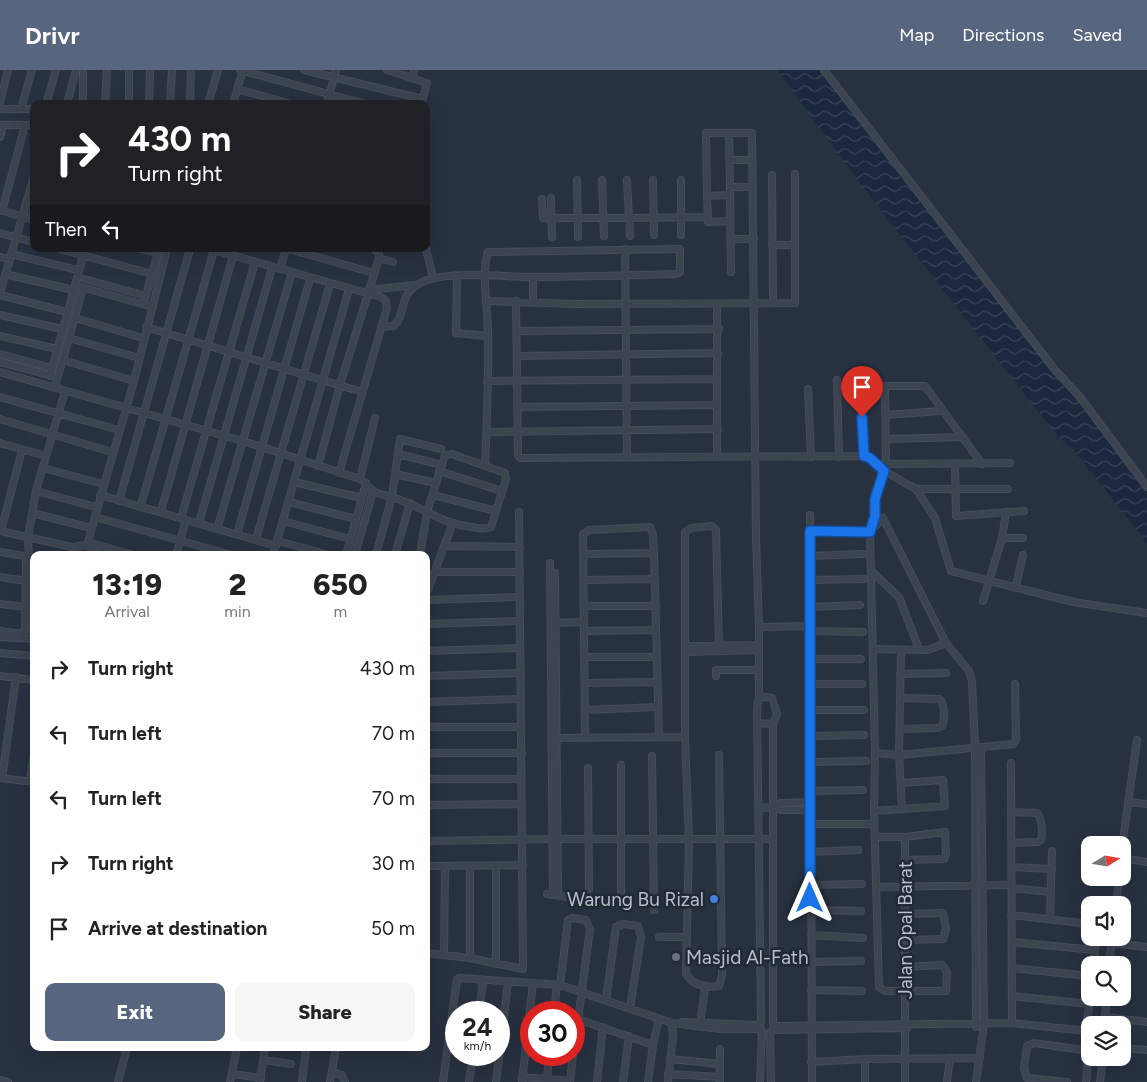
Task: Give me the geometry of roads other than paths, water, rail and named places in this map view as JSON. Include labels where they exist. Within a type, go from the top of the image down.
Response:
[{"type":"street","points":[[0,102],[8,70]]},
{"type":"street","points":[[21,109],[32,70]]},
{"type":"street","points":[[47,100],[56,70]]},
{"type":"street","points":[[68,100],[76,70]]},
{"type":"street","points":[[83,70],[83,100]]},
{"type":"street","points":[[105,100],[107,70]]},
{"type":"street","points":[[129,70],[129,100]]},
{"type":"street","points":[[149,100],[150,70]]},
{"type":"street","points":[[170,100],[172,70]]},
{"type":"street","points":[[190,100],[191,70]]},
{"type":"street","points":[[209,100],[218,70]]},
{"type":"street","points":[[234,100],[242,70],[352,100]]},
{"type":"street","points":[[304,70],[418,100]]},
{"type":"street","points":[[328,100],[336,70]]},
{"type":"street","points":[[413,78],[414,70]]},
{"type":"street","points":[[824,70],[1055,370],[1080,397],[1147,487]]},
{"type":"street","points":[[392,71],[427,84],[422,100]]},
{"type":"street","points":[[237,89],[277,100]]},
{"type":"street","points":[[0,109],[30,109]]},
{"type":"street","points":[[0,137],[2,125],[30,124]]},
{"type":"street","points":[[25,125],[1,210],[30,218]]},
{"type":"street","points":[[730,221],[708,222],[706,133],[752,133],[759,627],[759,696],[757,709],[760,839],[760,1082]]},
{"type":"street","points":[[729,133],[731,272]]},
{"type":"street","points":[[729,160],[752,160]]},
{"type":"street","points":[[487,301],[717,305],[795,303],[794,174]]},
{"type":"street","points":[[772,175],[773,303]]},
{"type":"street","points":[[577,180],[578,237]]},
{"type":"street","points":[[602,180],[604,236]]},
{"type":"street","points":[[627,180],[630,236]]},
{"type":"street","points":[[653,180],[654,235]]},
{"type":"street","points":[[680,235],[681,180]]},
{"type":"street","points":[[730,187],[753,187]]},
{"type":"street","points":[[30,189],[0,294],[67,312]]},
{"type":"street","points":[[707,196],[730,195]]},
{"type":"street","points":[[550,198],[552,238]]},
{"type":"street","points":[[542,199],[543,218],[708,217]]},
{"type":"street","points":[[0,233],[30,241]]},
{"type":"street","points":[[730,239],[754,239]]},
{"type":"street","points":[[772,246],[795,245]]},
{"type":"street","points":[[624,249],[627,456]]},
{"type":"street","points":[[221,252],[310,279],[349,289],[368,291],[416,285],[433,277],[457,276],[486,276],[533,277],[680,274],[680,249],[488,252],[486,276],[488,336],[485,465]]},
{"type":"street","points":[[50,376],[84,252],[152,274]]},
{"type":"street","points":[[144,305],[158,252]]},
{"type":"street","points":[[87,544],[134,381],[143,338],[153,307],[166,252]]},
{"type":"street","points":[[119,501],[189,252]]},
{"type":"street","points":[[140,506],[211,252]]},
{"type":"street","points":[[280,269],[286,252]]},
{"type":"street","points":[[298,252],[374,273]]},
{"type":"street","points":[[318,466],[340,385],[379,258],[378,252]]},
{"type":"street","points":[[427,252],[433,277]]},
{"type":"street","points":[[161,511],[233,256]]},
{"type":"street","points":[[0,257],[10,257],[78,274],[146,296]]},
{"type":"street","points":[[379,258],[393,262]]},
{"type":"street","points":[[177,551],[204,431],[230,351],[255,262]]},
{"type":"street","points":[[199,523],[272,268]]},
{"type":"street","points":[[217,529],[292,272]]},
{"type":"street","points":[[5,274],[74,288],[83,288],[153,307]]},
{"type":"street","points":[[457,276],[456,333],[488,336]]},
{"type":"street","points":[[533,277],[533,303]]},
{"type":"street","points":[[237,534],[286,370],[310,279]]},
{"type":"street","points":[[256,539],[330,284]]},
{"type":"street","points":[[381,327],[394,326],[398,322],[404,299],[416,285]]},
{"type":"street","points":[[55,387],[83,288]]},
{"type":"street","points":[[274,551],[349,289]]},
{"type":"street","points":[[339,473],[387,304],[383,298],[368,291]]},
{"type":"street","points":[[516,301],[516,382],[518,455],[520,458],[864,456],[916,490],[935,518],[951,571],[1073,602],[1147,613]]},
{"type":"street","points":[[717,305],[719,329],[717,456]]},
{"type":"street","points":[[0,315],[62,329]]},
{"type":"street","points":[[75,318],[143,338]]},
{"type":"street","points":[[146,327],[208,344],[286,370],[323,379],[362,392]]},
{"type":"street","points":[[517,331],[626,328],[719,329]]},
{"type":"street","points":[[0,336],[57,349]]},
{"type":"street","points":[[69,338],[139,358]]},
{"type":"street","points":[[517,356],[718,353]]},
{"type":"street","points":[[0,354],[52,368]]},
{"type":"street","points":[[63,360],[134,381]]},
{"type":"street","points":[[0,362],[58,378]]},
{"type":"street","points":[[0,372],[281,453],[363,481],[373,491],[410,503],[427,512],[452,525],[491,527],[506,475],[485,465],[449,453],[445,455],[427,512],[421,551]]},
{"type":"street","points":[[36,381],[38,373]]},
{"type":"street","points":[[487,381],[717,379]]},
{"type":"street","points":[[836,380],[839,457]]},
{"type":"street","points":[[905,966],[942,965],[947,972],[946,992],[884,991],[879,987],[874,824],[875,753],[870,532],[875,516],[875,499],[883,467],[887,439],[885,386],[925,386],[982,464]]},
{"type":"street","points":[[808,389],[811,457]]},
{"type":"street","points":[[30,551],[28,537],[36,491],[65,391]]},
{"type":"street","points":[[0,397],[119,430]]},
{"type":"street","points":[[862,397],[864,456]]},
{"type":"street","points":[[517,407],[717,405]]},
{"type":"street","points":[[886,415],[942,411]]},
{"type":"street","points":[[347,551],[362,498],[363,481],[375,418]]},
{"type":"street","points":[[0,420],[112,452]]},
{"type":"street","points":[[487,432],[718,429]]},
{"type":"street","points":[[887,439],[963,437]]},
{"type":"street","points":[[377,551],[392,496],[400,438],[441,449]]},
{"type":"street","points":[[0,443],[46,456]]},
{"type":"street","points":[[22,450],[0,531],[72,547],[87,544],[116,551]]},
{"type":"street","points":[[398,454],[502,491]]},
{"type":"street","points":[[883,467],[955,463],[1010,463]]},
{"type":"street","points":[[955,463],[956,516],[1024,511]]},
{"type":"street","points":[[42,468],[103,484]]},
{"type":"street","points":[[395,474],[436,483]]},
{"type":"street","points":[[294,482],[362,498]]},
{"type":"street","points":[[916,490],[954,488],[1008,489]]},
{"type":"street","points":[[36,491],[96,508]]},
{"type":"street","points":[[356,551],[373,491]]},
{"type":"street","points":[[100,495],[161,511],[217,529],[310,551]]},
{"type":"street","points":[[433,495],[496,511]]},
{"type":"street","points":[[289,502],[356,519]]},
{"type":"street","points":[[396,551],[410,503]]},
{"type":"street","points":[[430,953],[470,958],[522,969],[523,840],[519,512]]},
{"type":"street","points":[[983,601],[1002,538],[1006,512]]},
{"type":"street","points":[[32,513],[91,528]]},
{"type":"street","points":[[810,516],[812,1082]]},
{"type":"street","points":[[94,517],[218,551]]},
{"type":"street","points":[[810,531],[870,532],[883,518],[946,643],[969,671],[972,680],[978,747],[976,1025]]},
{"type":"street","points":[[283,521],[350,539]]},
{"type":"street","points":[[430,585],[452,525]]},
{"type":"street","points":[[719,645],[716,530],[712,526],[691,528],[685,532],[685,737],[689,840],[686,973],[692,981],[705,987],[719,986],[722,976],[719,755]]},
{"type":"street","points":[[585,737],[583,534],[589,530],[650,527],[653,535],[654,553],[659,736]]},
{"type":"street","points":[[1002,538],[1023,538]]},
{"type":"street","points":[[87,544],[95,551]]},
{"type":"street","points":[[445,546],[520,547]]},
{"type":"street","points":[[72,547],[72,551]]},
{"type":"street","points":[[0,552],[24,556],[30,608],[24,633],[0,631]]},
{"type":"street","points":[[584,554],[654,553]]},
{"type":"street","points":[[810,556],[863,554]]},
{"type":"street","points":[[1016,586],[1023,555]]},
{"type":"street","points":[[550,563],[553,602],[555,766],[553,894],[619,903],[621,765]]},
{"type":"street","points":[[871,571],[899,597],[919,649]]},
{"type":"street","points":[[435,572],[520,572]]},
{"type":"street","points":[[554,670],[556,623],[553,602],[555,573]]},
{"type":"street","points":[[0,577],[26,580]]},
{"type":"street","points":[[810,580],[864,578]]},
{"type":"street","points":[[584,580],[655,579]]},
{"type":"street","points":[[430,600],[520,597]]},
{"type":"street","points":[[0,604],[30,608]]},
{"type":"street","points":[[810,607],[860,605]]},
{"type":"street","points":[[584,606],[656,606]]},
{"type":"street","points":[[430,624],[520,621]]},
{"type":"street","points":[[556,623],[584,622]]},
{"type":"street","points":[[759,627],[863,632]]},
{"type":"street","points":[[584,631],[656,630]]},
{"type":"street","points":[[0,637],[30,639]]},
{"type":"street","points":[[873,649],[928,650],[946,643]]},
{"type":"street","points":[[686,649],[719,645],[758,648]]},
{"type":"street","points":[[430,651],[520,648]]},
{"type":"street","points":[[686,649],[758,648]]},
{"type":"street","points":[[901,650],[899,755],[902,809]]},
{"type":"street","points":[[0,653],[30,656]]},
{"type":"street","points":[[584,657],[657,657]]},
{"type":"street","points":[[810,659],[861,659]]},
{"type":"street","points":[[716,676],[716,670],[758,670]]},
{"type":"street","points":[[430,676],[521,673]]},
{"type":"street","points":[[900,674],[946,673]]},
{"type":"street","points":[[0,676],[30,679]]},
{"type":"street","points":[[16,677],[1,778],[30,781]]},
{"type":"street","points":[[585,683],[658,682]]},
{"type":"street","points":[[810,684],[862,684]]},
{"type":"street","points":[[875,753],[899,755],[1016,742],[1015,684]]},
{"type":"street","points":[[759,696],[772,698],[777,714],[773,724],[771,1082]]},
{"type":"street","points":[[900,698],[940,699],[943,702],[944,722],[938,728],[900,729]]},
{"type":"street","points":[[430,702],[521,700]]},
{"type":"street","points":[[585,710],[658,707]]},
{"type":"street","points":[[810,710],[864,710]]},
{"type":"street","points":[[758,723],[773,724]]},
{"type":"street","points":[[430,728],[521,727]]},
{"type":"street","points":[[810,736],[864,735]]},
{"type":"street","points":[[554,738],[685,737]]},
{"type":"street","points":[[1123,836],[1137,740]]},
{"type":"street","points":[[430,753],[522,753]]},
{"type":"street","points":[[652,756],[654,910]]},
{"type":"street","points":[[810,762],[866,761]]},
{"type":"street","points":[[1011,763],[1012,1023]]},
{"type":"street","points":[[588,768],[589,889]]},
{"type":"street","points":[[430,780],[521,779]]},
{"type":"street","points":[[874,811],[946,806],[945,782],[941,780],[900,784]]},
{"type":"street","points":[[810,791],[862,790]]},
{"type":"street","points":[[1128,802],[1147,804]]},
{"type":"street","points":[[759,808],[774,807],[780,803],[810,806]]},
{"type":"street","points":[[430,805],[522,804]]},
{"type":"street","points":[[1011,812],[1037,813],[1040,815],[1042,832],[1041,840],[1038,842],[1012,843]]},
{"type":"street","points":[[810,824],[874,824]]},
{"type":"street","points":[[875,837],[905,837],[944,832],[946,854],[942,860],[905,860]]},
{"type":"street","name":"Jalan Opal Barat","points":[[905,837],[905,1082]]},
{"type":"street","points":[[430,841],[523,840],[555,842],[588,839],[772,839]]},
{"type":"street","points":[[810,852],[858,850]]},
{"type":"street","points":[[1050,919],[1052,851]]},
{"type":"street","points":[[1131,859],[1147,862]]},
{"type":"street","points":[[430,866],[523,865]]},
{"type":"street","points":[[444,955],[445,866]]},
{"type":"street","points":[[470,866],[470,958]]},
{"type":"street","points":[[496,866],[496,964]]},
{"type":"street","points":[[1011,867],[1052,869]]},
{"type":"street","points":[[810,885],[862,884]]},
{"type":"street","points":[[976,1082],[984,1025],[978,885]]},
{"type":"street","points":[[876,887],[978,885],[1050,892]]},
{"type":"street","points":[[810,910],[861,910]]},
{"type":"street","points":[[905,914],[943,913],[946,919],[946,935],[941,939],[905,940]]},
{"type":"street","points":[[1011,914],[1081,923]]},
{"type":"street","points":[[556,1001],[568,920],[582,918],[588,922],[590,929],[580,1001]]},
{"type":"street","points":[[606,1000],[616,927],[623,924],[638,926],[641,937],[630,1008]]},
{"type":"street","points":[[811,935],[863,938]]},
{"type":"street","points":[[659,937],[687,937]]},
{"type":"street","points":[[1012,942],[1095,950]]},
{"type":"street","points":[[1131,944],[1147,948]]},
{"type":"street","points":[[1094,956],[1095,946]]},
{"type":"street","points":[[811,962],[861,961]]},
{"type":"street","points":[[1012,968],[1081,975]]},
{"type":"street","points":[[442,1082],[457,979],[460,978],[508,983],[558,985],[673,1023],[772,1028],[1012,1023],[1081,1030]]},
{"type":"street","points":[[480,1001],[483,981]]},
{"type":"street","points":[[496,1082],[508,983]]},
{"type":"street","points":[[533,983],[522,1080],[547,1079],[570,1082],[572,1066]]},
{"type":"street","points":[[700,1024],[705,987]]},
{"type":"street","points":[[811,990],[862,991]]},
{"type":"street","points":[[1012,996],[1081,1000]]},
{"type":"street","points":[[648,1082],[659,1019]]},
{"type":"street","points":[[761,1027],[766,1019],[772,1028]]},
{"type":"street","points":[[1131,1020],[1147,1022]]},
{"type":"street","points":[[585,1021],[653,1045]]},
{"type":"street","points":[[668,1082],[674,1038],[673,1023]]},
{"type":"street","points":[[597,1082],[603,1027]]},
{"type":"street","points":[[623,1082],[628,1036]]},
{"type":"street","points":[[1067,1082],[1027,1078],[1024,1068],[1027,1046],[1034,1043],[1081,1050]]},
{"type":"street","points":[[668,1074],[720,1079],[720,1049]]},
{"type":"street","points":[[1131,1049],[1147,1050]]},
{"type":"street","points":[[118,1082],[126,1051]]},
{"type":"street","points":[[230,1082],[236,1051]]},
{"type":"street","points":[[232,1074],[261,1080],[266,1051]]},
{"type":"street","points":[[302,1082],[306,1051]]},
{"type":"street","points":[[330,1082],[336,1051]]},
{"type":"street","points":[[811,1062],[905,1058],[980,1058]]},
{"type":"street","points":[[947,1082],[950,1058]]},
{"type":"street","points":[[670,1059],[720,1064]]},
{"type":"street","points":[[865,1059],[865,1082]]},
{"type":"street","points":[[264,1060],[291,1064]]},
{"type":"street","points":[[469,1082],[471,1066]]},
{"type":"street","points":[[547,1079],[548,1066]]},
{"type":"street","points":[[1086,1082],[1088,1066]]},
{"type":"street","points":[[1100,1082],[1102,1066]]},
{"type":"street","points":[[332,1073],[342,1075],[345,1082]]},
{"type":"street","points":[[0,1080],[8,1082]]},
{"type":"water","points":[[777,70],[824,70],[1147,487],[1147,543],[1073,449],[1058,437],[868,194]]},
{"type":"place","name":"Warung Bu Rizal","points":[[714,899]]},
{"type":"place","name":"Masjid Al-Fath","points":[[676,957]]}]
